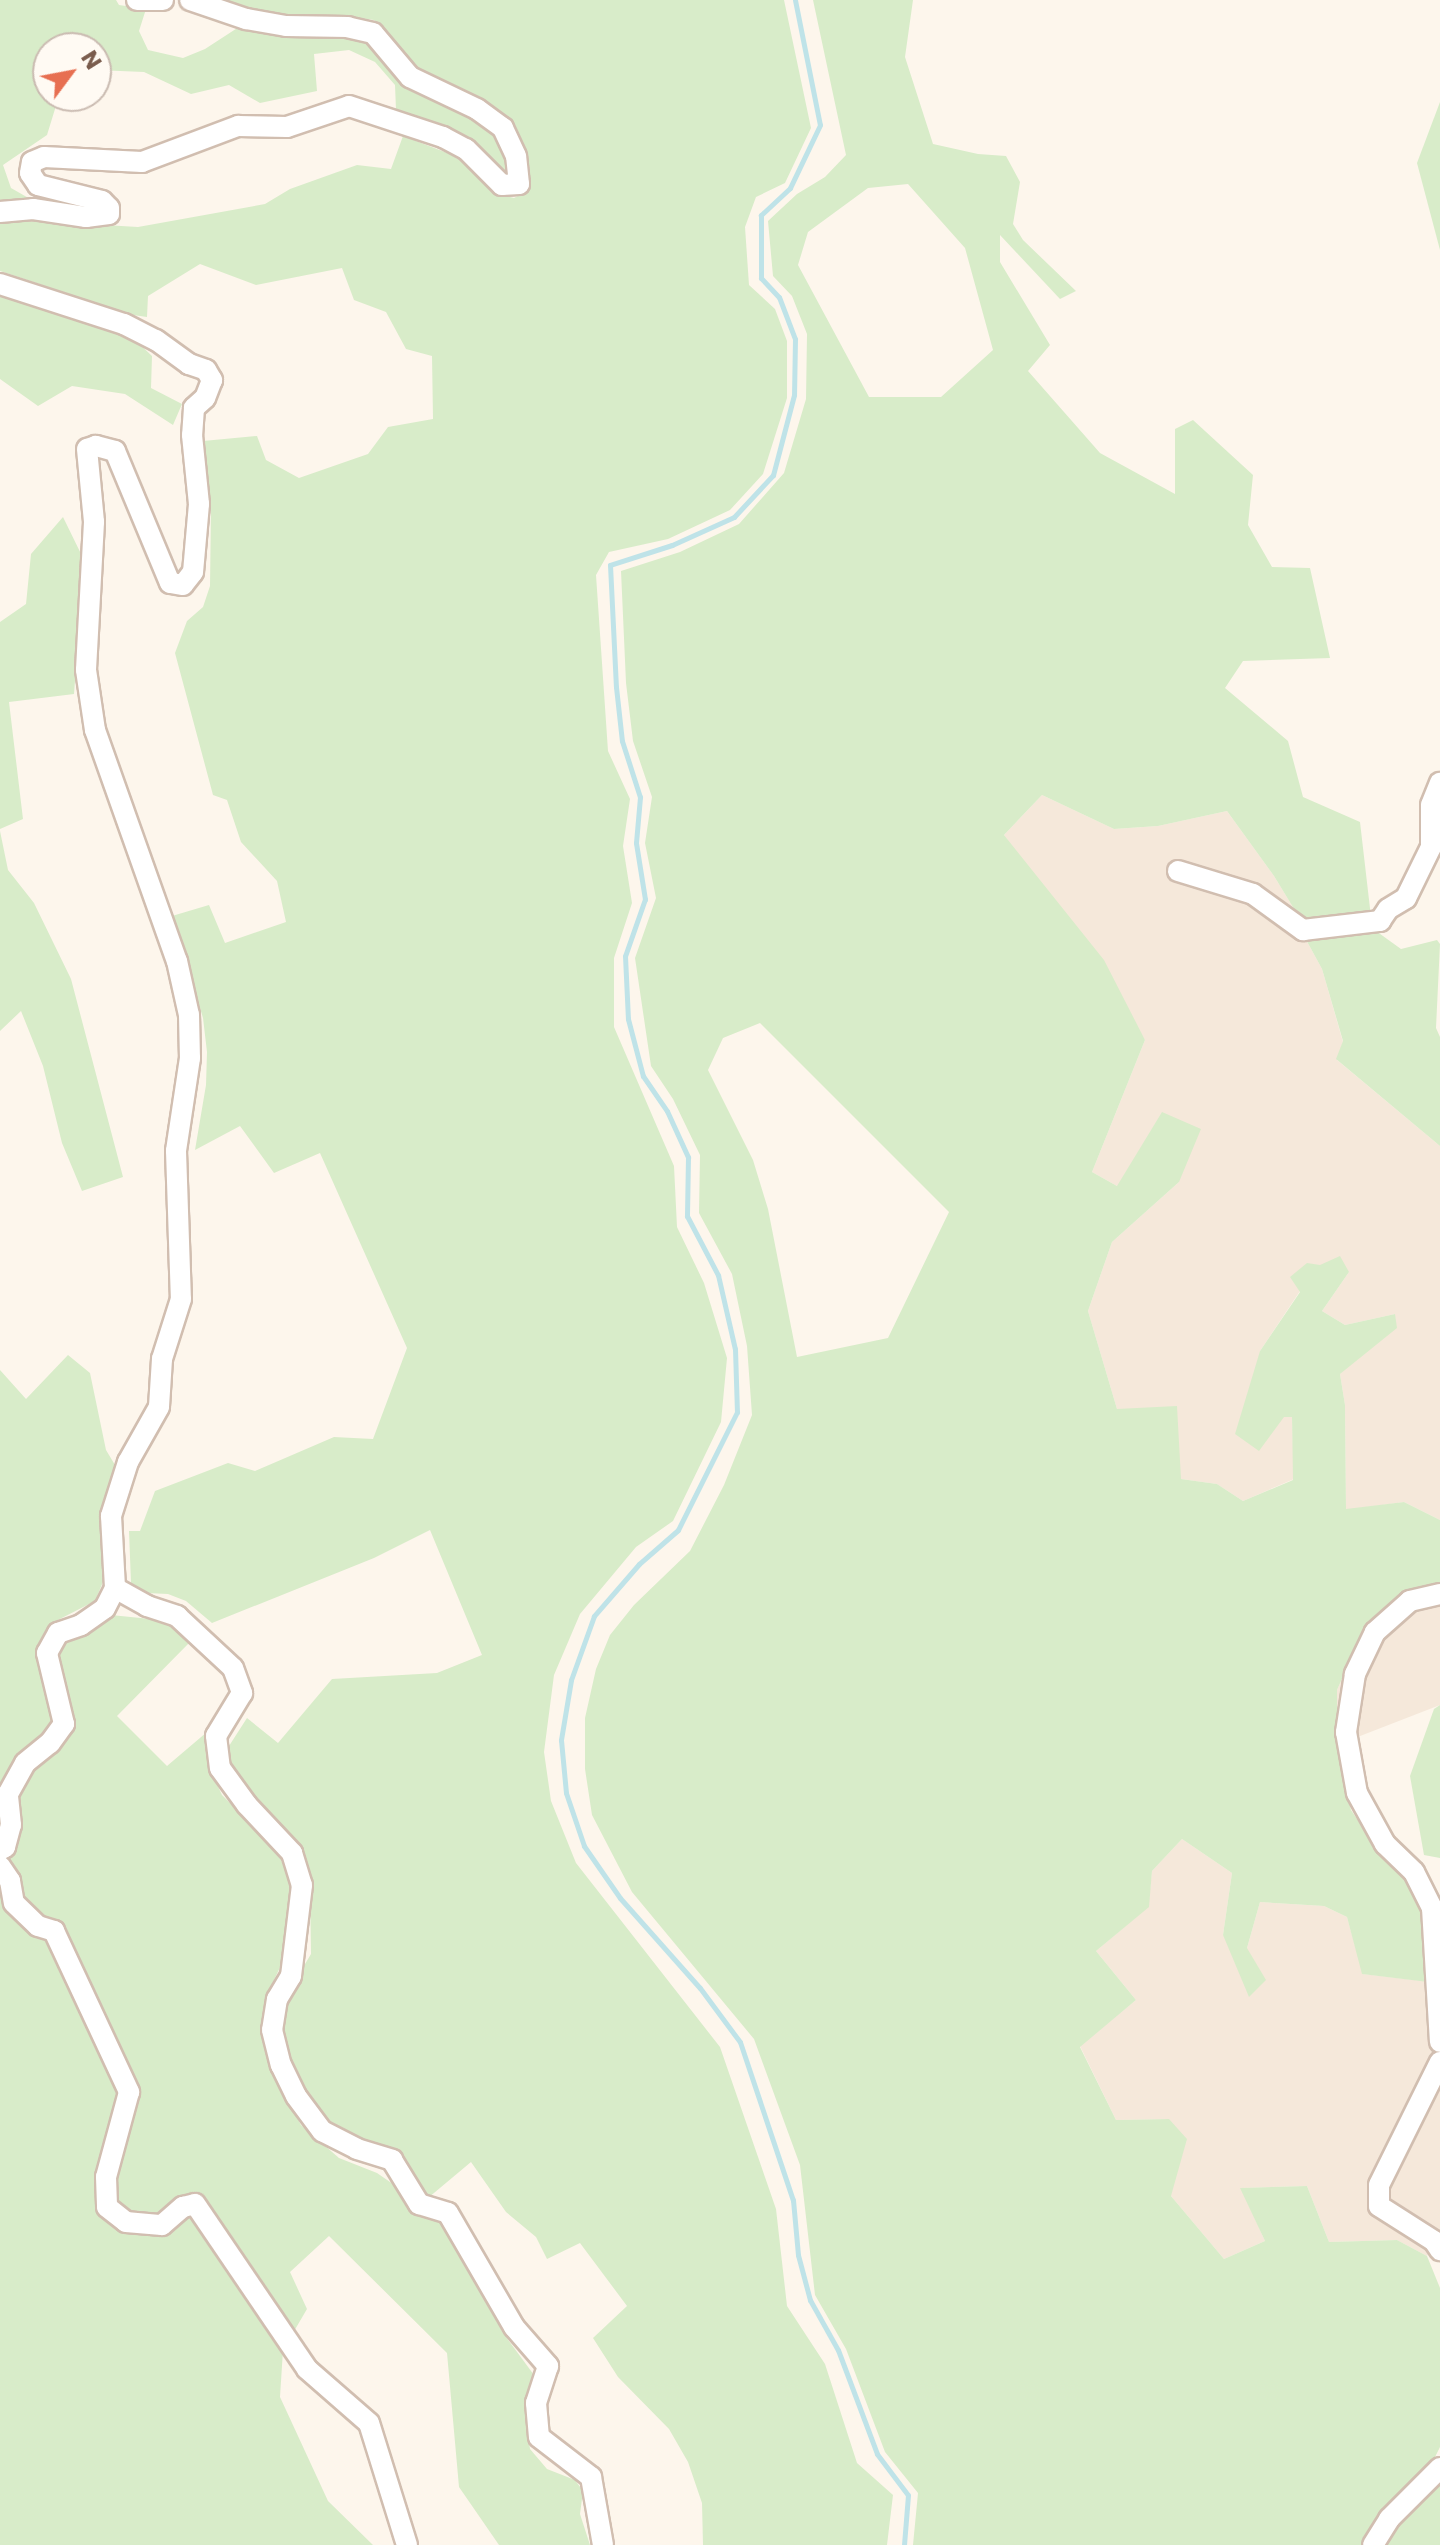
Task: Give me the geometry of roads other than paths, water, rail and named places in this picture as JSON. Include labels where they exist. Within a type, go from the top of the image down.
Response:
[{"type":"street","points":[[137,0],[163,0]]},
{"type":"street","points":[[0,212],[33,209],[86,217],[109,214],[109,208],[102,201],[38,185],[30,173],[32,162],[44,157],[142,162],[238,126],[287,127],[349,106],[443,137],[466,149],[502,185],[519,184],[516,156],[503,128],[477,109],[410,77],[373,33],[348,27],[286,26],[246,19],[190,0]]},
{"type":"street","points":[[0,284],[124,324],[156,340],[189,364],[206,370],[212,380],[205,398],[194,408],[192,435],[199,504],[193,572],[183,585],[170,583],[115,451],[96,446],[87,449],[94,522],[86,670],[95,730],[177,961],[189,1015],[190,1058],[176,1151],[181,1299],[162,1359],[159,1407],[128,1462],[111,1516],[115,1588],[105,1608],[81,1625],[58,1633],[47,1653],[64,1724],[50,1743],[25,1763],[8,1794],[11,1825],[5,1847],[0,1850]]},
{"type":"street","points":[[1178,871],[1253,894],[1303,930],[1380,921],[1388,909],[1406,898],[1431,847],[1431,805],[1440,783]]},
{"type":"street","points":[[115,1588],[147,1606],[177,1616],[233,1668],[242,1693],[216,1736],[220,1768],[247,1805],[292,1853],[302,1885],[291,1976],[277,1999],[272,2030],[281,2065],[296,2096],[322,2131],[357,2149],[392,2160],[419,2204],[448,2213],[514,2327],[548,2366],[536,2403],[539,2437],[591,2477],[603,2545]]},
{"type":"street","points":[[1440,1594],[1410,1601],[1375,1632],[1355,1674],[1346,1732],[1357,1793],[1385,1844],[1414,1872],[1432,1908],[1440,2042]]},
{"type":"street","points":[[0,1866],[10,1881],[14,1903],[38,1926],[54,1931],[129,2092],[106,2177],[107,2207],[126,2222],[162,2225],[183,2207],[195,2204],[307,2369],[369,2423],[407,2545]]},
{"type":"street","points":[[1440,2062],[1379,2185],[1379,2206],[1434,2241],[1440,2250]]},
{"type":"street","points":[[1373,2545],[1389,2519],[1440,2468]]},
{"type":"waterway","points":[[795,0],[820,125],[790,188],[761,215],[761,278],[779,297],[795,339],[794,395],[773,475],[734,517],[672,545],[610,565],[616,687],[622,741],[640,797],[636,843],[645,899],[625,956],[628,1019],[643,1076],[667,1111],[688,1157],[687,1216],[718,1275],[735,1349],[737,1412],[678,1530],[639,1564],[594,1616],[571,1680],[561,1740],[566,1793],[584,1846],[620,1898],[700,1988],[740,2042],[793,2200],[798,2255],[810,2300],[838,2350],[877,2454],[908,2495],[904,2545]]}]
